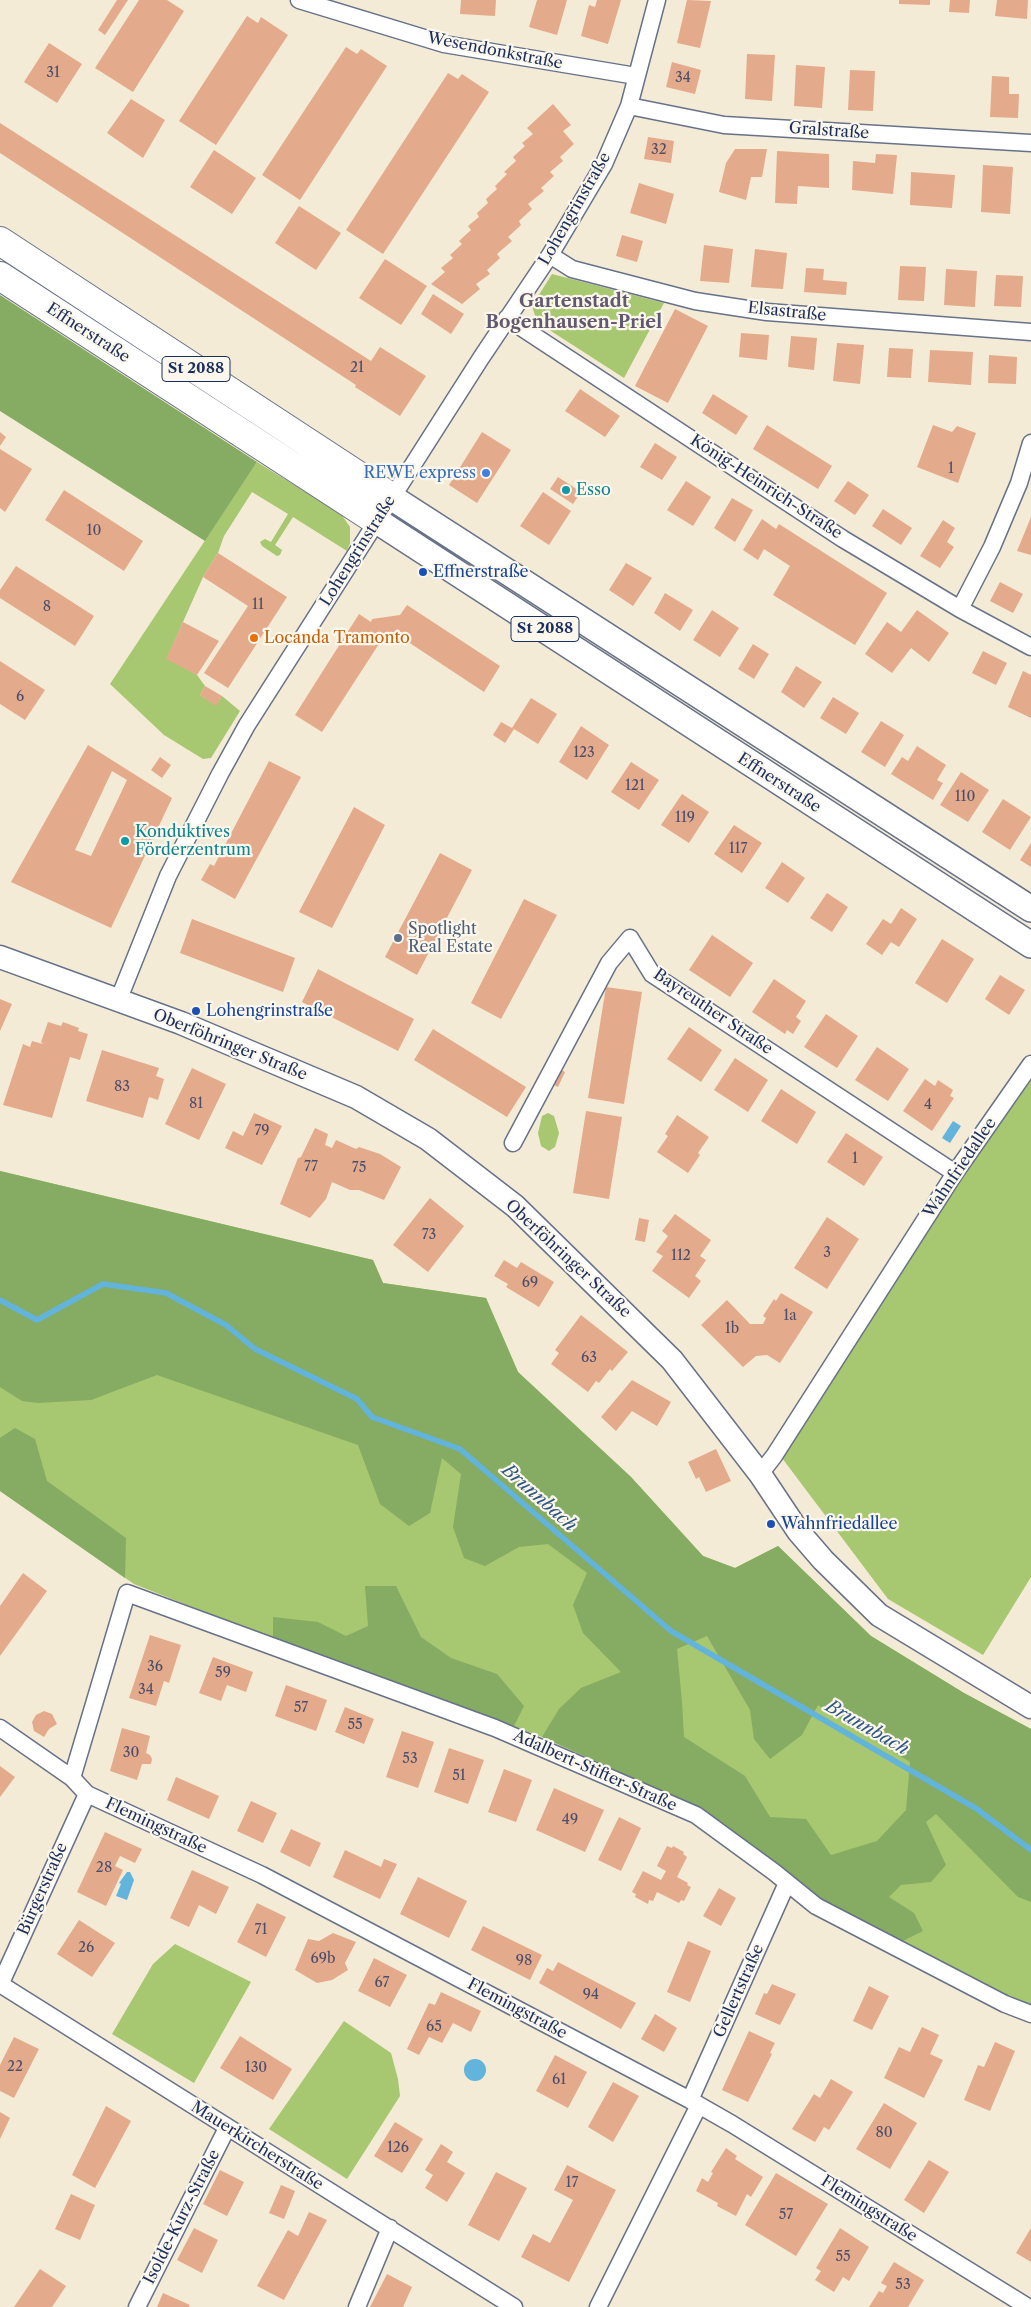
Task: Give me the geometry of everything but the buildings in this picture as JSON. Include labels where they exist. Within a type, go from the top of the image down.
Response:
[{"type":"highway","name":"Effnerstraße","points":[[0,241],[391,497]]},
{"type":"highway","name":"Effnerstraße","points":[[0,276],[377,521]]},
{"type":"main road","name":"Effnerstraße","points":[[391,497],[1031,909]]},
{"type":"main road","name":"Effnerstraße","points":[[377,521],[1031,945]]},
{"type":"main road","name":"Oberföhringer Straße","points":[[0,957],[181,1023],[356,1097],[428,1139],[514,1206],[672,1360],[760,1474],[811,1546],[879,1615],[1031,1707]]},
{"type":"street","name":"Wesendonkstraße","points":[[299,0],[444,44],[636,76]]},
{"type":"street","name":"Lohengrinstraße","points":[[118,1000],[168,876],[247,725],[391,497],[550,255],[604,164],[628,106],[657,0]]},
{"type":"street","name":"Gralstraße","points":[[628,106],[724,125],[1031,143]]},
{"type":"street","name":"Elsastraße","points":[[550,255],[572,269],[695,301],[767,312],[1031,332]]},
{"type":"street","name":"König-Heinrich-Straße","points":[[507,318],[844,538],[960,609],[1031,647]]},
{"type":"street","points":[[960,609],[992,547],[1019,483],[1031,443]]},
{"type":"street","name":"Bayreuther Straße","points":[[513,1143],[609,963],[630,938],[652,974],[955,1173]]},
{"type":"street","name":"Wahnfriedallee","points":[[760,1474],[774,1456],[955,1173],[1031,1064]]},
{"type":"street","name":"Adalbert-Stifter-Straße","points":[[72,1778],[127,1593],[495,1728],[696,1815],[816,1906],[1005,2004],[1031,2014]]},
{"type":"street","name":"Flemingstraße","points":[[0,1728],[72,1778],[87,1794],[262,1875],[695,2103],[1028,2307]]},
{"type":"street","name":"Bürgerstraße","points":[[0,1984],[87,1794]]},
{"type":"street","name":"Gellertstraße","points":[[598,2307],[695,2103],[787,1883]]},
{"type":"street","name":"Mauerkircherstraße","points":[[0,1984],[514,2307]]},
{"type":"street","name":"Isolde-Kurz-Straße","points":[[137,2307],[227,2128]]},
{"type":"street","points":[[357,2307],[390,2228]]},
{"type":"green space","points":[[552,274],[664,303],[624,378],[537,322],[532,306]]},
{"type":"green space","points":[[0,295],[257,462],[205,541],[0,411]]},
{"type":"green space","points":[[257,462],[341,514],[350,527],[350,543],[347,551],[293,517],[275,545],[282,550],[280,555],[277,556],[262,546],[260,542],[265,539],[271,542],[288,514],[252,492],[224,536],[218,553],[203,577],[167,658],[197,675],[205,686],[200,695],[216,705],[222,696],[240,711],[211,758],[203,759],[164,735],[110,684]]},
{"type":"green space","points":[[1031,1072],[1031,1577],[983,1655],[888,1599],[779,1454]]},
{"type":"green space","points":[[548,1113],[554,1116],[559,1133],[555,1147],[549,1151],[541,1146],[538,1133],[542,1116]]},
{"type":"green space","points":[[0,1171],[373,1260],[383,1283],[486,1298],[518,1372],[631,1477],[703,1556],[735,1568],[778,1546],[871,1636],[964,1693],[1031,1729],[1031,2005],[1007,1995],[822,1900],[699,1808],[542,1737],[273,1639],[134,1584],[0,1491]]},
{"type":"green space","points":[[0,1171],[373,1260],[383,1283],[486,1298],[518,1372],[631,1477],[703,1556],[735,1568],[778,1546],[871,1636],[964,1693],[1031,1729],[1031,1902],[1018,1897],[936,1814],[926,1822],[946,1865],[931,1882],[901,1885],[889,1897],[914,1913],[923,1931],[903,1941],[822,1900],[699,1808],[542,1737],[559,1709],[581,1688],[621,1672],[583,1633],[573,1605],[587,1573],[548,1544],[519,1547],[485,1566],[464,1558],[453,1527],[461,1474],[442,1458],[430,1513],[409,1526],[380,1504],[358,1445],[157,1375],[91,1400],[38,1403],[22,1401],[0,1387]],"holes":[[[707,1636],[750,1710],[754,1739],[770,1759],[802,1735],[818,1705],[910,1762],[906,1810],[877,1841],[831,1855],[806,1819],[770,1817],[745,1776],[684,1737],[677,1649]]]},
{"type":"green space","points":[[15,1428],[35,1439],[47,1481],[126,1538],[125,1578],[0,1491],[0,1438]]},
{"type":"green space","points":[[365,1586],[396,1586],[421,1637],[451,1658],[497,1674],[524,1706],[514,1726],[273,1639],[273,1617],[318,1622],[346,1636],[368,1626]]},
{"type":"green space","points":[[175,1944],[251,1982],[194,2083],[112,2034],[153,1964]]},
{"type":"green space","points":[[344,2021],[391,2053],[398,2079],[400,2096],[347,2179],[269,2129]]},
{"type":"water","points":[[953,1121],[961,1126],[950,1143],[942,1138]]},
{"type":"water","points":[[127,1872],[130,1872],[134,1880],[127,1900],[116,1896],[121,1884],[119,1883]]},
{"type":"water","points":[[475,2059],[483,2062],[486,2070],[483,2078],[475,2081],[467,2078],[464,2070],[467,2062]]},
{"type":"waterway","name":"Brunnbach","points":[[0,1300],[37,1320],[103,1284],[166,1293],[226,1325],[255,1349],[357,1399],[372,1417],[460,1449],[671,1631],[977,1809],[1031,1850]]},
{"type":"place","name":"REWE express","points":[[486,473]]},
{"type":"place","name":"Esso","points":[[566,490]]},
{"type":"place","name":"Effnerstraße","points":[[423,572]]},
{"type":"place","name":"Locanda Tramonto","points":[[254,638]]},
{"type":"place","name":"Konduktives Förderzentrum","points":[[125,841]]},
{"type":"place","name":"Spotlight Real Estate","points":[[398,938]]},
{"type":"place","name":"Lohengrinstraße","points":[[196,1011]]},
{"type":"place","name":"Wahnfriedallee","points":[[771,1524]]},
{"type":"district","name":"Gartenstadt Bogenhausen-Priel","points":[[574,312]]}]
